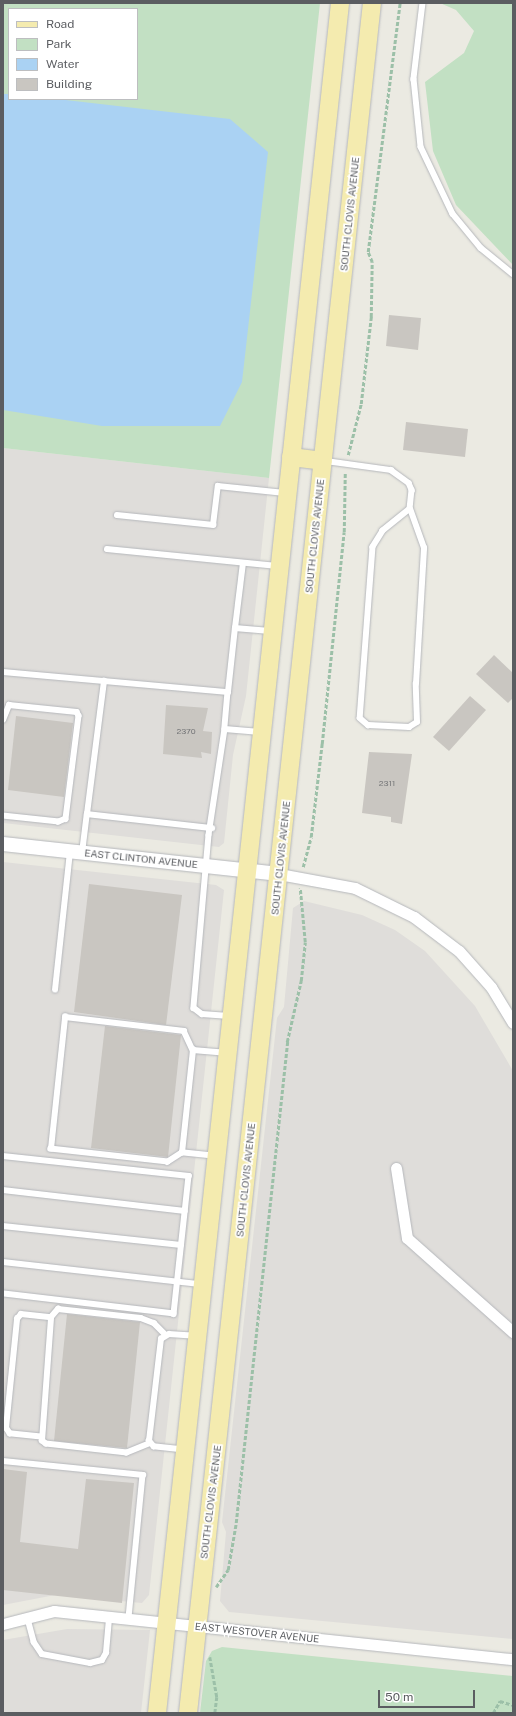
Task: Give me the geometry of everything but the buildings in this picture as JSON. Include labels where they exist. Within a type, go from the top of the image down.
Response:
[{"type":"main road","points":[[156,1713],[340,3]]},
{"type":"main road","name":"SOUTH CLOVIS AVENUE","points":[[188,1713],[372,3]]},
{"type":"main road","points":[[291,457],[323,461]]},
{"type":"street","name":"EAST CLINTON AVENUE","points":[[3,844],[279,874]]},
{"type":"street","points":[[279,874],[355,888],[414,917],[459,951],[491,987],[513,1023]]},
{"type":"street","points":[[396,1168],[407,1238],[513,1332]]},
{"type":"street","name":"EAST WESTOVER AVENUE","points":[[3,1624],[28,1619],[54,1611],[166,1624],[513,1659]]},
{"type":"lane","points":[[423,3],[414,79],[421,147],[453,214],[481,248],[513,274]]},
{"type":"lane","points":[[323,461],[391,470],[401,476],[412,490],[410,509],[424,548],[416,684],[417,722],[409,727],[368,725],[360,718],[374,547],[383,531],[410,509]]},
{"type":"lane","points":[[117,515],[213,525],[218,486],[287,493]]},
{"type":"lane","points":[[107,549],[280,566]]},
{"type":"lane","points":[[232,1016],[202,1014],[194,1008],[206,866],[225,729],[243,562]]},
{"type":"lane","points":[[235,628],[272,632]]},
{"type":"lane","points":[[3,672],[228,692]]},
{"type":"lane","points":[[55,990],[76,852],[87,814],[104,681]]},
{"type":"lane","points":[[3,720],[9,705],[77,712],[79,716],[66,819],[59,822],[3,816]]},
{"type":"lane","points":[[225,729],[262,732]]},
{"type":"lane","points":[[87,814],[212,828]]},
{"type":"lane","points":[[182,1153],[193,1050],[184,1031],[65,1018],[51,1149],[168,1162],[182,1153],[216,1156]]},
{"type":"lane","points":[[193,1050],[227,1054]]},
{"type":"lane","points":[[3,1156],[189,1176],[174,1314],[3,1294]]},
{"type":"lane","points":[[3,1190],[185,1211]]},
{"type":"lane","points":[[3,1226],[181,1245]]},
{"type":"lane","points":[[3,1262],[202,1284]]},
{"type":"lane","points":[[184,1450],[149,1444],[127,1453],[46,1444],[41,1437],[51,1317],[58,1309],[141,1318],[154,1322],[165,1334],[197,1336]]},
{"type":"lane","points":[[41,1437],[10,1434],[6,1428],[17,1319],[21,1314],[51,1317]]},
{"type":"lane","points":[[149,1444],[161,1339],[165,1334]]},
{"type":"lane","points":[[3,1460],[143,1475],[129,1620]]},
{"type":"lane","points":[[28,1619],[34,1642],[42,1654],[90,1663],[102,1660],[106,1653],[109,1617]]},
{"type":"path","points":[[215,1595],[228,1570],[236,1523],[287,1042],[301,981],[305,942],[299,903],[302,878],[311,837],[322,744],[344,532],[347,464],[361,404],[371,317],[372,262],[368,252],[400,3]]},
{"type":"path","points":[[208,1654],[213,1665],[215,1713]]},
{"type":"path","points":[[493,1713],[500,1701],[513,1705]]},
{"type":"shaded area","points":[[3,448],[269,478],[246,696],[233,755],[224,843],[219,847],[3,823]]},
{"type":"shaded area","points":[[3,862],[216,885],[224,890],[149,1595],[142,1603],[55,1595],[3,1605]]},
{"type":"shaded area","points":[[304,901],[362,915],[395,930],[425,951],[475,1006],[513,1071],[513,1639],[229,1612],[220,1601],[226,1532],[222,1522],[277,1018],[284,1007],[293,908]]},
{"type":"shaded area","points":[[67,1629],[150,1630],[141,1713],[3,1713],[3,1640]]},
{"type":"green space","points":[[3,3],[320,3],[269,478],[3,448]]},
{"type":"green space","points":[[440,3],[513,3],[513,265],[456,205],[433,151],[425,82],[464,53],[474,31],[456,10]]},
{"type":"green space","points":[[222,1647],[513,1676],[513,1713],[200,1713],[206,1661],[212,1651]]},
{"type":"water","points":[[3,94],[8,94],[8,100],[66,100],[230,119],[268,152],[242,382],[220,426],[102,426],[3,410]]}]
